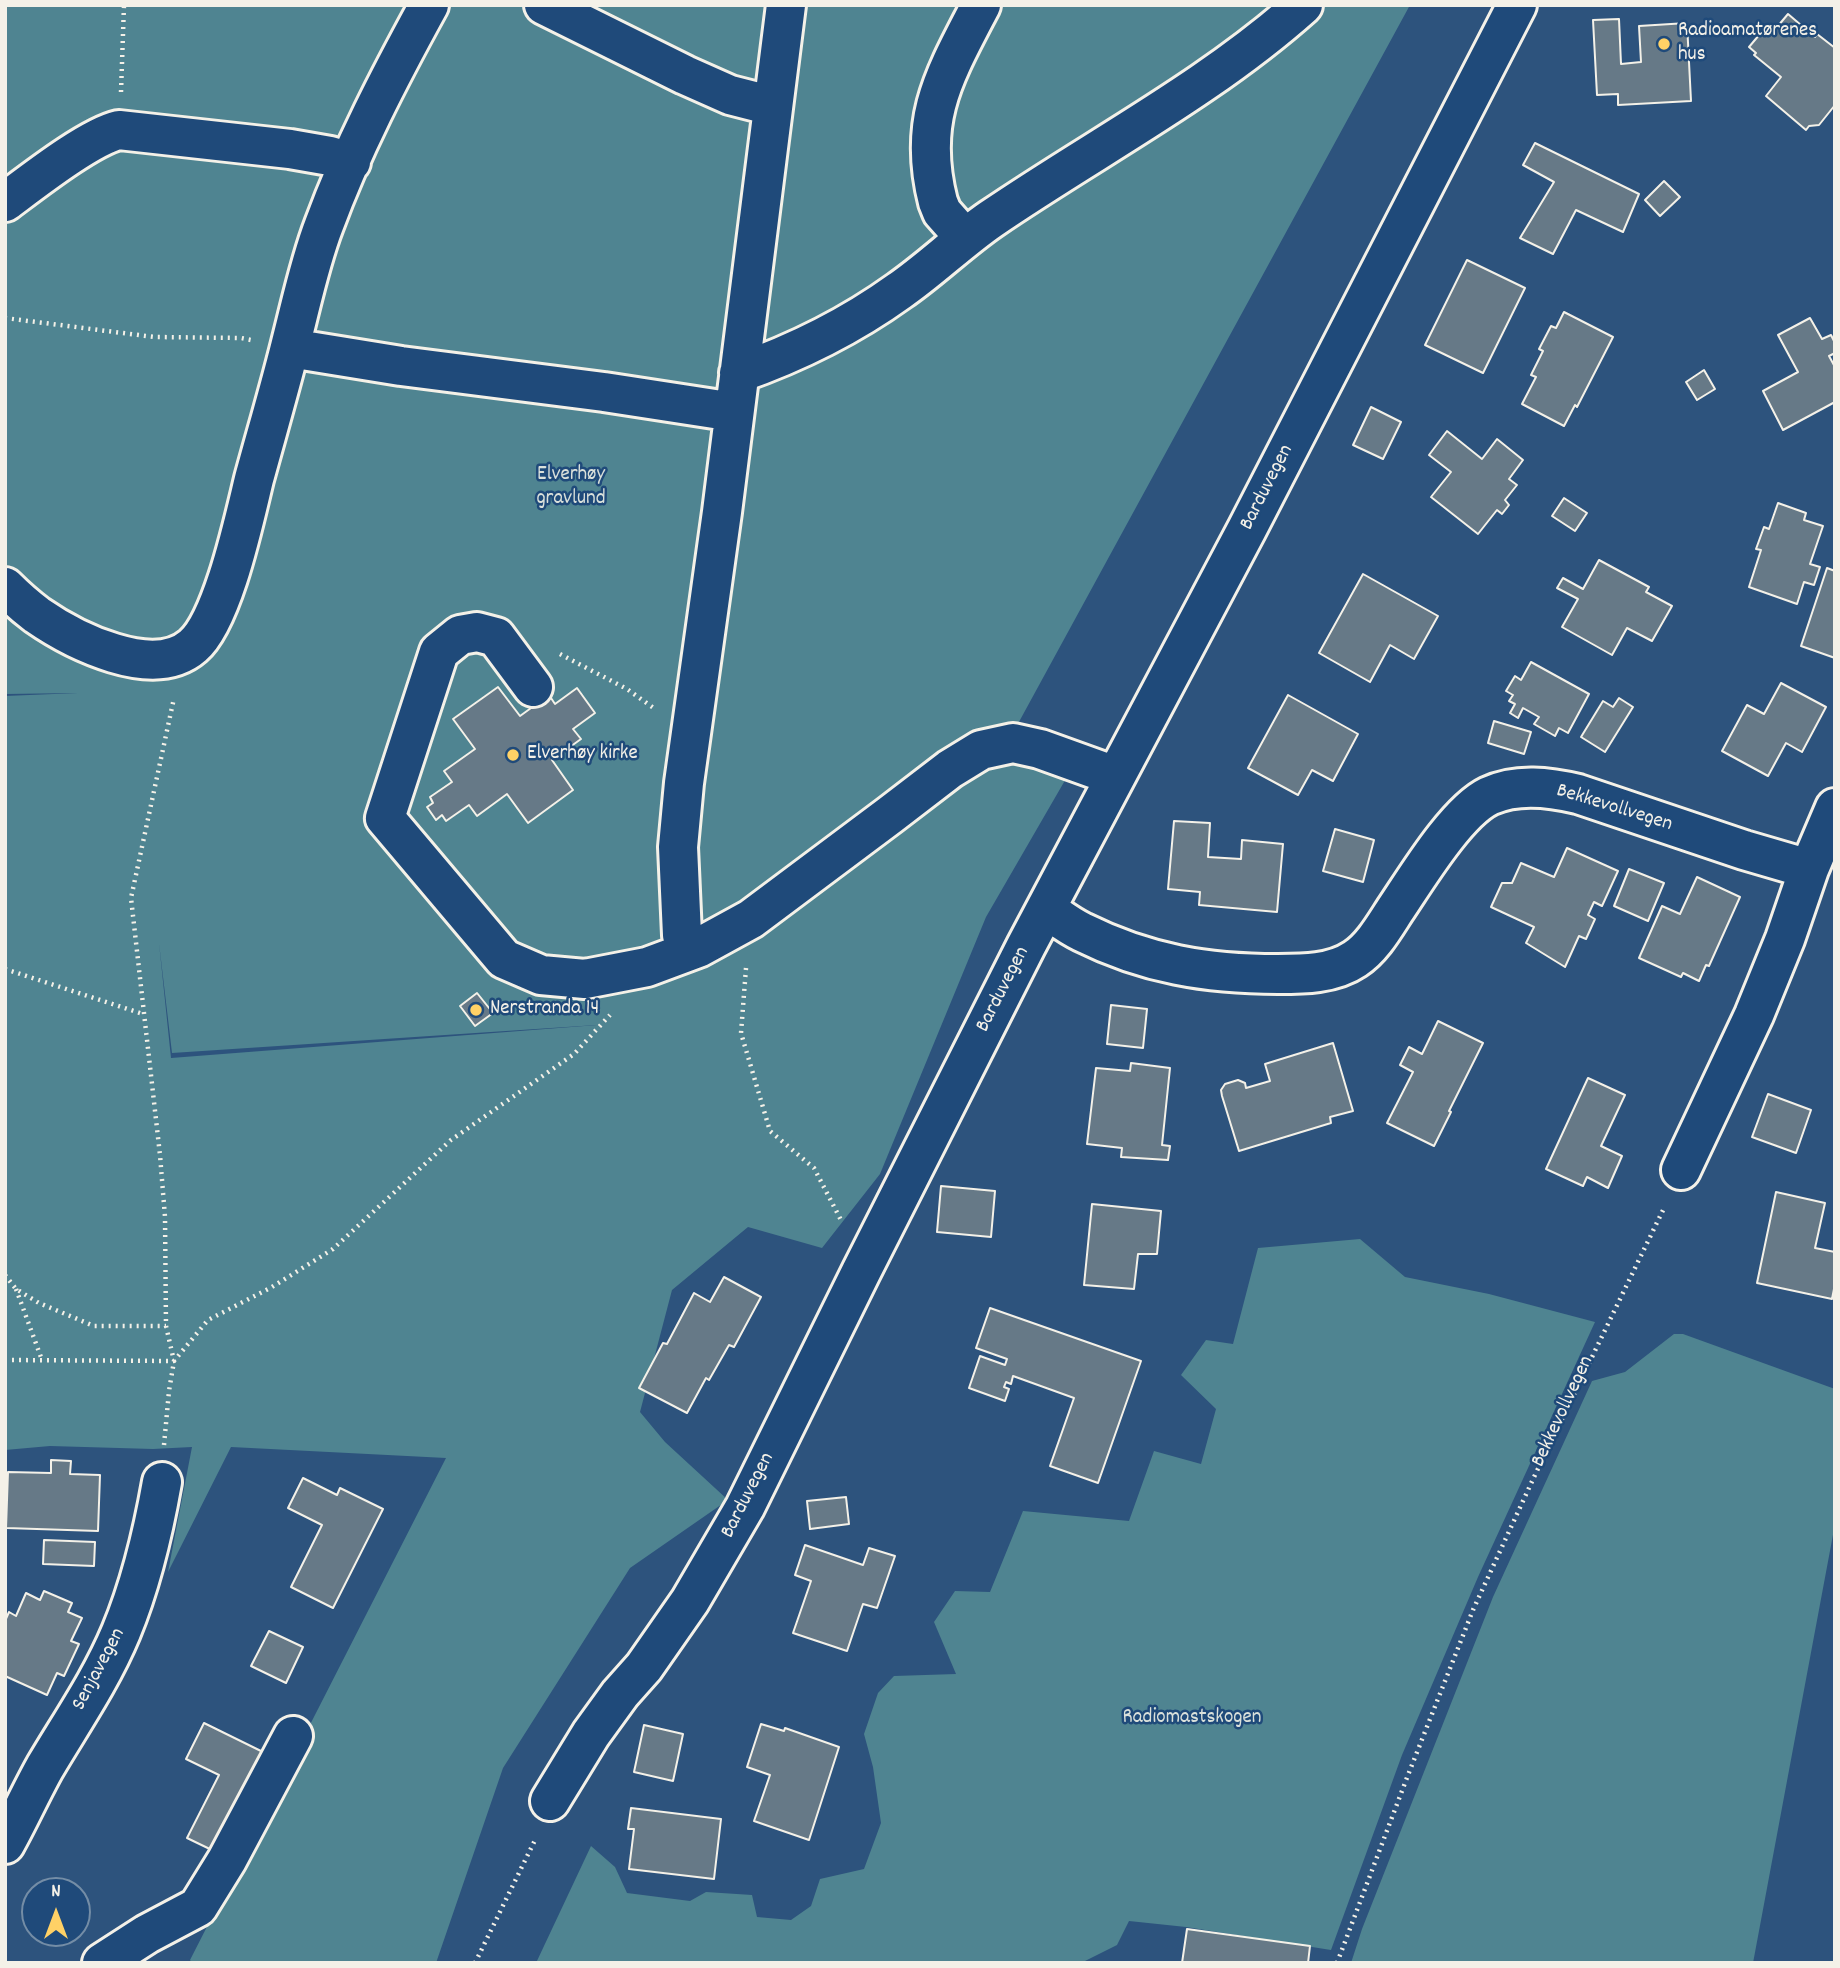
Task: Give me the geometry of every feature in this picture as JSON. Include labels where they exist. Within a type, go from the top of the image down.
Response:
[{"type":"street","points":[[5,587],[38,615],[71,635],[124,656],[144,660],[171,658],[183,653],[200,639],[221,597],[290,348],[308,271],[324,223],[381,97],[429,5]]},
{"type":"street","points":[[544,5],[685,75],[739,98],[773,106]]},
{"type":"street","points":[[686,952],[682,935],[678,847],[684,783],[722,512],[786,5]]},
{"type":"street","points":[[965,238],[942,212],[938,202],[930,138],[943,80],[981,5]]},
{"type":"street","points":[[739,373],[793,353],[834,333],[901,291],[991,219],[1163,109],[1238,57],[1303,5]]},
{"type":"street","name":"Barduvegen","points":[[550,1801],[591,1734],[670,1632],[745,1507],[1026,946],[1240,541],[1517,5]]},
{"type":"street","points":[[5,202],[92,142],[110,132],[120,130],[290,149],[351,162]]},
{"type":"street","points":[[290,348],[734,412]]},
{"type":"street","points":[[533,687],[496,637],[477,632],[460,635],[439,652],[385,818],[504,959],[541,975],[585,979],[647,967],[698,947],[751,919],[950,769],[981,750],[1013,743],[1040,749],[1115,776]]},
{"type":"street","name":"Bekkevollvegen","points":[[1046,909],[1080,931],[1138,956],[1175,966],[1208,971],[1267,974],[1302,974],[1329,970],[1354,960],[1364,952],[1448,834],[1477,804],[1488,796],[1521,788],[1550,788],[1578,794],[1809,869]]},
{"type":"street","points":[[1681,1170],[1754,1015],[1835,808]]},
{"type":"street","name":"Senjavegen","points":[[5,1844],[120,1635],[131,1609],[154,1529],[162,1482]]},
{"type":"street","points":[[102,1963],[147,1934],[198,1907],[227,1860],[293,1736]]},
{"type":"path","points":[[120,130],[124,5]]},
{"type":"path","points":[[5,318],[154,337],[241,338],[290,348]]},
{"type":"path","points":[[496,637],[540,643],[627,689],[691,734]]},
{"type":"path","points":[[162,1482],[166,1418],[174,1361],[166,1326],[165,1217],[160,1154],[131,898],[183,653]]},
{"type":"path","points":[[751,919],[741,1033],[770,1131],[814,1168],[850,1237],[861,1272]]},
{"type":"path","points":[[174,1361],[208,1320],[272,1287],[333,1249],[451,1140],[574,1054],[631,991],[647,967]]},
{"type":"path","points":[[5,969],[144,1014]]},
{"type":"path","name":"Bekkevollvegen","points":[[1337,1963],[1398,1800],[1474,1610],[1597,1343],[1681,1170]]},
{"type":"path","points":[[5,1275],[16,1289],[42,1360]]},
{"type":"path","points":[[16,1289],[39,1303],[94,1326],[166,1326]]},
{"type":"path","points":[[5,1360],[174,1361]]},
{"type":"path","points":[[475,1963],[534,1842],[550,1801]]},
{"type":"green space","name":"Elverhøy gravlund","points":[[5,5],[1410,5],[1002,753],[1071,770],[986,917],[880,1174],[822,1248],[748,1227],[672,1290],[640,1412],[665,1442],[728,1500],[630,1568],[503,1768],[436,1963],[192,1963],[190,1960],[446,1458],[231,1447],[168,1572],[192,1447],[153,1449],[50,1446],[5,1450],[5,696],[78,693],[5,694]],"holes":[[[159,943],[172,1053],[597,1025],[171,1058]]]},
{"type":"green space","name":"Radiomastskogen","points":[[1360,1239],[1405,1277],[1489,1294],[1595,1322],[1478,1577],[1402,1755],[1331,1950],[1186,1927],[1129,1921],[1117,1945],[1081,1963],[536,1963],[591,1846],[615,1867],[627,1893],[690,1901],[706,1892],[752,1895],[757,1917],[791,1920],[811,1906],[820,1879],[864,1869],[881,1823],[873,1767],[864,1734],[878,1693],[894,1676],[956,1674],[934,1622],[955,1591],[990,1592],[1023,1511],[1129,1521],[1154,1451],[1201,1464],[1216,1409],[1181,1375],[1206,1340],[1233,1344],[1258,1248]]},
{"type":"green space","points":[[1674,1334],[1683,1334],[1835,1389],[1835,1524],[1753,1963],[1351,1963],[1493,1597],[1592,1381],[1625,1372]]},
{"type":"building","points":[[1788,14],[1815,37],[1817,34],[1835,48],[1835,105],[1819,125],[1809,126],[1806,130],[1766,96],[1781,77],[1754,55],[1756,53],[1749,47],[1765,28],[1772,33]]},
{"type":"building","name":"Radioamatørenes hus","points":[[1619,19],[1621,64],[1641,62],[1639,26],[1687,23],[1691,101],[1618,105],[1618,94],[1597,95],[1593,20]]},
{"type":"building","points":[[1535,143],[1639,194],[1623,232],[1576,210],[1553,254],[1520,238],[1554,182],[1523,165]]},
{"type":"building","points":[[1664,181],[1680,197],[1660,216],[1645,200]]},
{"type":"building","points":[[1467,260],[1525,288],[1483,373],[1425,345]]},
{"type":"building","points":[[1564,312],[1613,337],[1577,407],[1575,405],[1564,426],[1522,404],[1536,377],[1531,375],[1543,351],[1539,349],[1551,326],[1556,328]]},
{"type":"building","points":[[1810,318],[1822,339],[1831,335],[1835,343],[1835,353],[1829,356],[1835,367],[1835,402],[1783,430],[1763,391],[1798,372],[1778,335]]},
{"type":"building","points":[[1704,370],[1715,389],[1697,400],[1686,382]]},
{"type":"building","points":[[1371,407],[1401,422],[1383,459],[1353,445]]},
{"type":"building","points":[[1447,431],[1482,459],[1497,439],[1523,460],[1509,479],[1517,485],[1505,500],[1509,505],[1502,514],[1497,510],[1478,534],[1431,497],[1451,472],[1429,455]]},
{"type":"building","points":[[1564,498],[1587,513],[1575,531],[1552,516]]},
{"type":"building","points":[[1778,503],[1806,513],[1804,520],[1823,526],[1810,564],[1820,567],[1814,585],[1804,582],[1797,604],[1749,587],[1761,550],[1756,549],[1764,527],[1769,529]]},
{"type":"building","points":[[1599,560],[1649,587],[1646,592],[1672,606],[1652,641],[1627,628],[1612,655],[1562,627],[1578,599],[1557,588],[1563,578],[1583,589]]},
{"type":"building","points":[[1827,568],[1835,571],[1835,658],[1801,646]]},
{"type":"building","points":[[1363,574],[1438,616],[1414,659],[1390,645],[1370,682],[1319,653]]},
{"type":"building","points":[[1531,662],[1589,694],[1568,733],[1559,728],[1555,736],[1534,724],[1539,717],[1523,708],[1518,718],[1510,713],[1515,704],[1509,701],[1513,695],[1506,691],[1515,676],[1521,680]]},
{"type":"building","points":[[1781,683],[1826,707],[1802,752],[1786,743],[1768,776],[1722,751],[1747,705],[1764,714]]},
{"type":"building","name":"Elverhøy kirke","points":[[498,687],[520,716],[549,695],[555,704],[577,688],[595,713],[573,729],[581,739],[552,760],[573,790],[528,823],[507,794],[477,816],[469,805],[446,821],[442,815],[436,820],[427,807],[433,803],[430,797],[452,782],[444,771],[475,749],[453,719]]},
{"type":"building","points":[[1288,695],[1358,734],[1333,781],[1312,770],[1298,795],[1248,768]]},
{"type":"building","points":[[1619,698],[1633,707],[1605,752],[1581,737],[1603,701],[1613,707]]},
{"type":"building","points":[[1494,721],[1531,732],[1524,754],[1488,743]]},
{"type":"building","points":[[1174,821],[1210,823],[1208,857],[1241,859],[1242,840],[1283,844],[1277,912],[1199,905],[1200,892],[1168,889]]},
{"type":"building","points":[[1335,829],[1374,840],[1363,882],[1323,871]]},
{"type":"building","points":[[1567,848],[1618,871],[1602,906],[1594,902],[1588,915],[1595,919],[1586,939],[1579,936],[1565,967],[1526,943],[1534,927],[1491,907],[1502,883],[1512,883],[1521,863],[1554,877]]},
{"type":"building","points":[[1629,869],[1664,883],[1648,921],[1614,906]]},
{"type":"building","points":[[1697,877],[1740,897],[1709,966],[1706,965],[1699,981],[1683,973],[1681,977],[1639,958],[1662,906],[1680,914]]},
{"type":"building","name":"Nerstranda 14","points":[[477,993],[493,1013],[475,1026],[460,1006]]},
{"type":"building","points":[[1111,1005],[1147,1009],[1143,1048],[1107,1044]]},
{"type":"building","points":[[1438,1021],[1483,1043],[1434,1146],[1387,1123],[1413,1072],[1400,1065],[1409,1047],[1422,1054]]},
{"type":"building","points":[[1333,1043],[1353,1111],[1330,1117],[1331,1123],[1239,1151],[1222,1096],[1221,1090],[1225,1084],[1238,1080],[1245,1083],[1246,1088],[1270,1081],[1265,1064]]},
{"type":"building","points":[[1131,1063],[1170,1068],[1162,1145],[1170,1146],[1168,1160],[1121,1157],[1122,1148],[1087,1144],[1096,1068],[1130,1071]]},
{"type":"building","points":[[1588,1078],[1625,1095],[1601,1146],[1622,1156],[1608,1188],[1587,1177],[1583,1186],[1546,1169]]},
{"type":"building","points":[[1768,1094],[1811,1110],[1796,1153],[1752,1137]]},
{"type":"building","points":[[941,1186],[995,1191],[991,1237],[937,1232]]},
{"type":"building","points":[[1776,1192],[1825,1203],[1815,1248],[1835,1252],[1832,1299],[1757,1283]]},
{"type":"building","points":[[1092,1204],[1161,1211],[1157,1254],[1138,1254],[1134,1289],[1084,1285]]},
{"type":"building","points":[[724,1277],[761,1297],[734,1347],[729,1345],[709,1380],[706,1378],[687,1413],[639,1388],[663,1343],[667,1344],[694,1293],[710,1302]]},
{"type":"building","points":[[990,1308],[1141,1361],[1098,1483],[1050,1466],[1074,1398],[1013,1376],[1011,1384],[1006,1382],[1004,1387],[1009,1389],[1005,1401],[969,1388],[980,1356],[1005,1365],[1007,1359],[976,1348]]},
{"type":"building","points":[[51,1460],[71,1461],[70,1474],[100,1475],[98,1531],[6,1528],[8,1472],[51,1473]]},
{"type":"building","points":[[303,1478],[337,1495],[340,1488],[383,1509],[333,1608],[291,1587],[322,1525],[288,1508]]},
{"type":"building","points":[[846,1497],[849,1524],[810,1529],[807,1501]]},
{"type":"building","points":[[44,1540],[95,1542],[94,1566],[43,1564]]},
{"type":"building","points":[[805,1545],[863,1565],[869,1548],[895,1556],[877,1608],[863,1604],[847,1651],[793,1633],[811,1581],[795,1575]]},
{"type":"building","points":[[44,1591],[72,1603],[68,1612],[82,1618],[71,1641],[79,1644],[64,1676],[57,1673],[47,1695],[5,1676],[5,1621],[9,1612],[16,1616],[26,1593],[40,1600]]},
{"type":"building","points":[[269,1631],[303,1647],[286,1683],[251,1666]]},
{"type":"building","points":[[204,1723],[265,1753],[216,1852],[187,1838],[219,1775],[186,1759]]},
{"type":"building","points":[[761,1724],[784,1731],[785,1728],[839,1747],[809,1840],[754,1821],[770,1775],[747,1767]]},
{"type":"building","points":[[644,1725],[683,1734],[673,1781],[634,1772]]},
{"type":"building","points":[[631,1808],[721,1819],[714,1879],[629,1869],[634,1829],[628,1829]]},
{"type":"building","points":[[1187,1929],[1310,1946],[1308,1963],[1182,1963]]},
{"type":"place","name":"Radioamatørenes hus","points":[[1664,44]]},
{"type":"place","name":"Elverhøy kirke","points":[[513,755]]},
{"type":"place","name":"Nerstranda 14","points":[[476,1010]]}]
